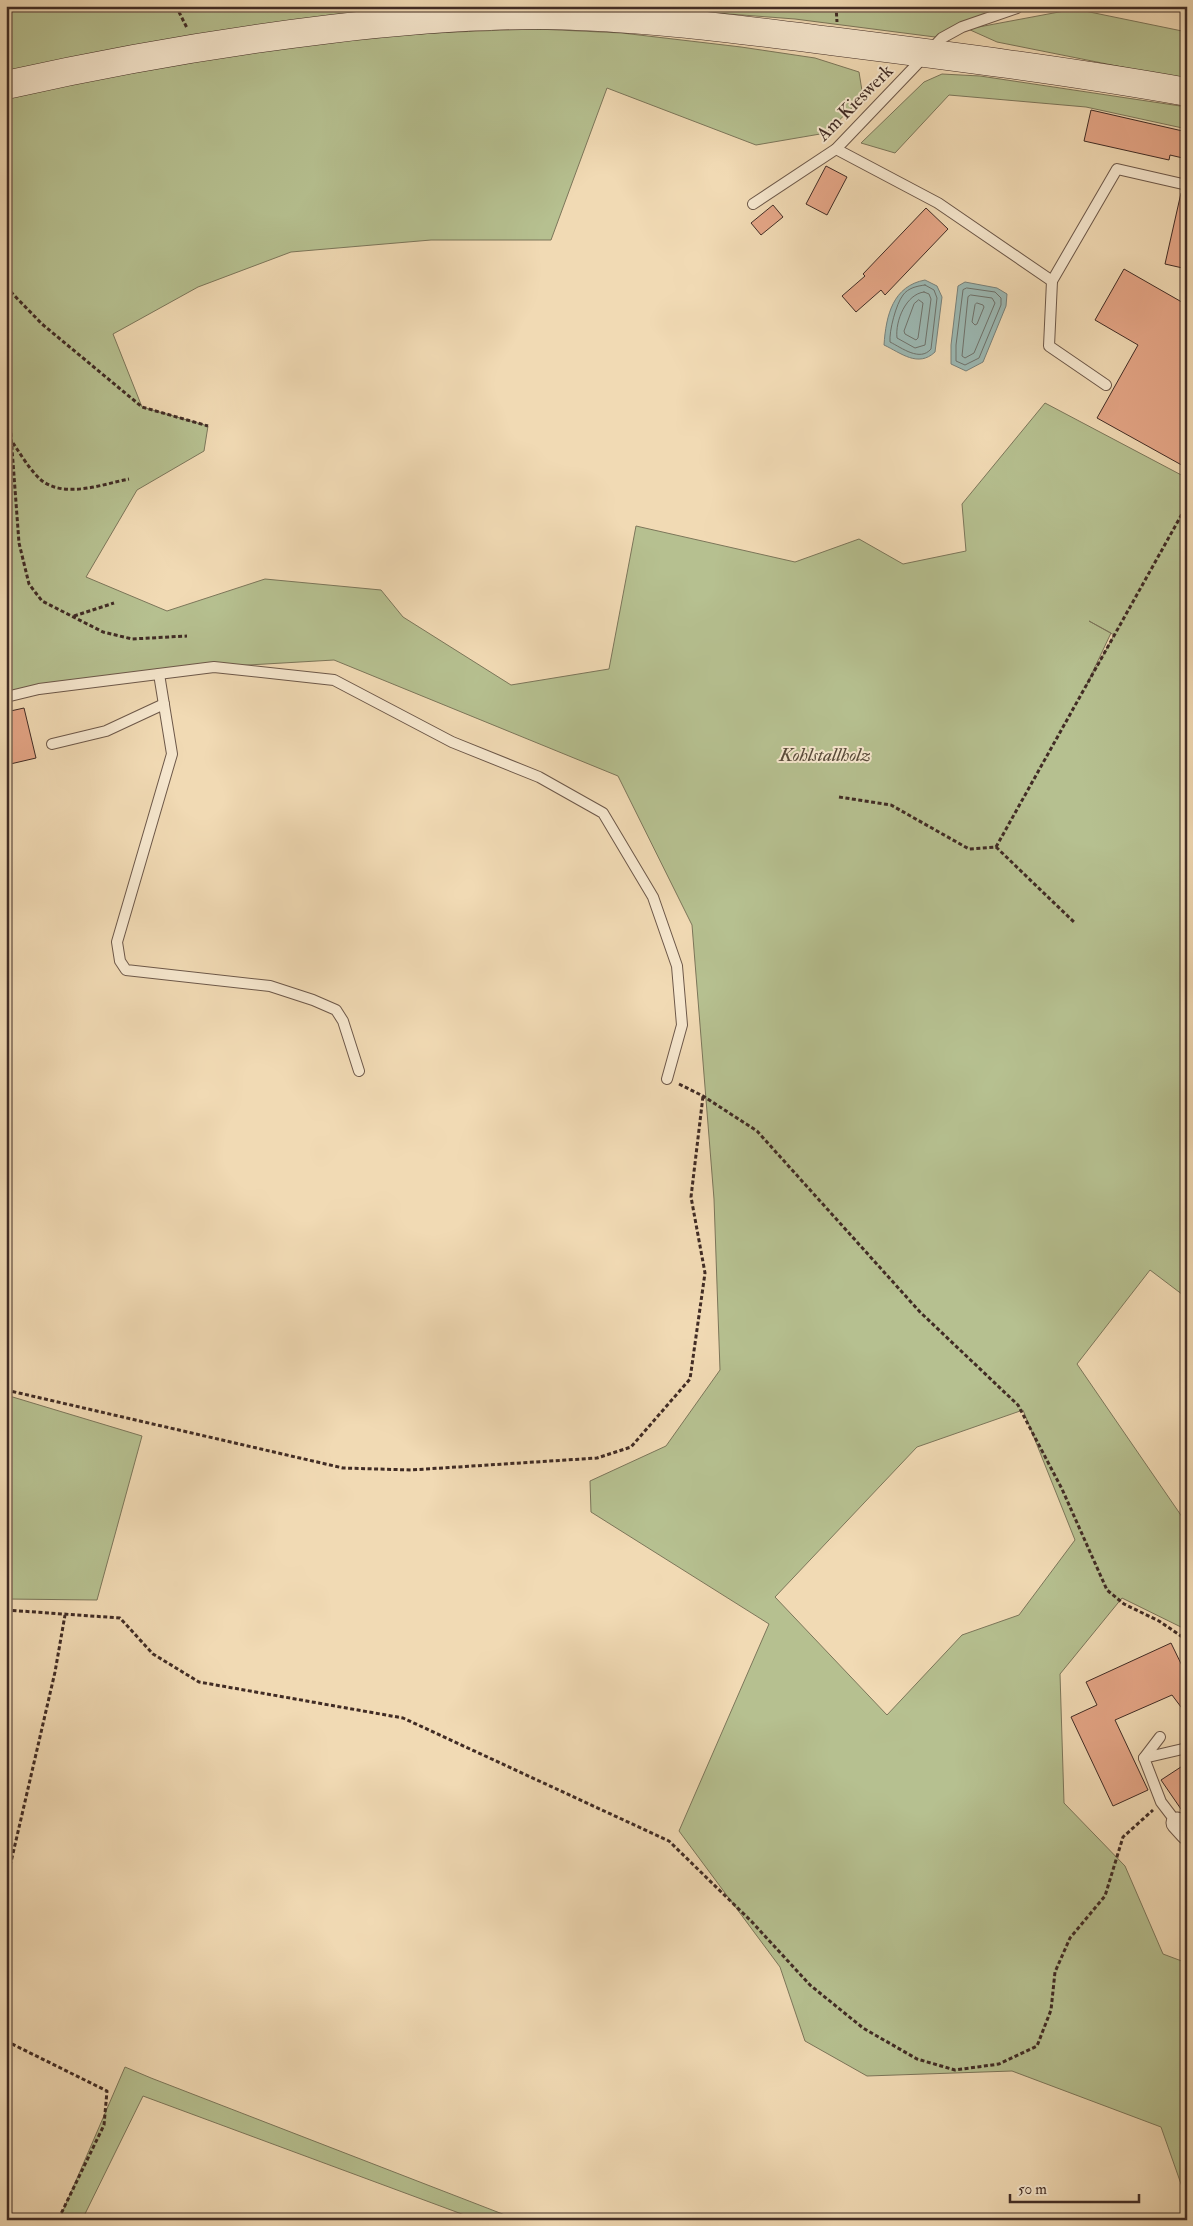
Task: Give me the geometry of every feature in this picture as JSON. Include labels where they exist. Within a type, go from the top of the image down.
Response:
[{"type":"main road","points":[[6,85],[213,45],[369,25],[464,17],[540,15],[610,18],[740,30],[927,53],[1187,92]]},
{"type":"lane","name":"Am Kieswerk","points":[[753,204],[836,149],[942,38],[962,27],[1017,8]]},
{"type":"lane","points":[[836,149],[938,203],[1052,281]]},
{"type":"lane","points":[[1106,385],[1049,346],[1052,281],[1117,169],[1187,185]]},
{"type":"lane","points":[[6,697],[39,689],[214,667],[334,680],[452,742],[539,777],[603,813],[653,897],[677,966],[682,1025],[667,1079]]},
{"type":"lane","points":[[159,674],[172,754],[117,942],[120,962],[126,970],[270,986],[313,1000],[336,1010],[343,1021],[359,1071]]},
{"type":"lane","points":[[52,744],[106,731],[164,704]]},
{"type":"lane","points":[[1144,1758],[1160,1737]]},
{"type":"lane","points":[[1144,1758],[1187,1748]]},
{"type":"lane","points":[[1144,1758],[1160,1802],[1182,1828]]},
{"type":"path","points":[[6,288],[42,324],[142,407],[208,426]]},
{"type":"path","points":[[6,368],[19,544],[29,584],[42,601],[103,632],[132,639],[187,636]]},
{"type":"path","points":[[12,442],[42,481],[58,488],[73,490],[129,479]]},
{"type":"path","points":[[996,847],[1187,505]]},
{"type":"path","points":[[73,616],[114,603]]},
{"type":"path","points":[[839,797],[891,805],[968,849],[996,847],[1075,923]]},
{"type":"path","points":[[667,1079],[703,1096],[757,1131],[920,1312],[1018,1405],[1062,1489],[1107,1590],[1124,1604],[1160,1621],[1187,1640]]},
{"type":"path","points":[[6,1390],[344,1468],[411,1470],[597,1458],[631,1447],[690,1379],[705,1273],[691,1197],[703,1096]]},
{"type":"path","points":[[6,1610],[120,1618],[153,1654],[199,1682],[403,1718],[669,1841],[752,1922],[810,1985],[863,2028],[917,2059],[955,2070],[999,2064],[1038,2046],[1052,2010],[1055,1972],[1070,1938],[1105,1896],[1124,1837],[1160,1802]]},
{"type":"path","points":[[6,1872],[11,1862],[35,1762],[65,1615]]},
{"type":"path","points":[[6,2041],[107,2091],[104,2125],[58,2220]]},
{"type":"green space","points":[[6,6],[462,6],[6,72]]},
{"type":"green space","points":[[623,6],[1009,6],[935,37],[795,19]]},
{"type":"green space","points":[[1075,9],[1187,32],[1187,80],[997,42],[968,29]]},
{"type":"green space","name":"Kohlstallholz","points":[[537,29],[622,33],[815,58],[859,72],[863,97],[826,133],[756,145],[607,88],[551,240],[431,240],[291,252],[198,287],[113,334],[142,407],[208,426],[204,451],[137,490],[86,577],[167,611],[265,579],[381,590],[403,617],[511,685],[609,669],[636,526],[795,562],[859,539],[903,564],[966,551],[962,504],[1045,403],[1187,478],[1187,1298],[1150,1270],[1077,1364],[1187,1524],[1187,1630],[1122,1598],[1060,1674],[1064,1803],[1125,1866],[1163,1954],[1187,1963],[1187,2201],[1161,2127],[1012,2071],[867,2076],[805,2041],[780,1967],[679,1831],[769,1624],[591,1512],[590,1481],[666,1446],[720,1370],[714,1199],[692,925],[618,776],[334,660],[214,667],[6,697],[6,97],[180,64],[311,44],[400,35]],"holes":[[[1111,633],[1114,635],[1085,688]],[[1023,1410],[1075,1540],[1019,1615],[962,1635],[887,1715],[775,1597],[917,1447]]]},
{"type":"green space","points":[[942,74],[980,76],[1187,107],[1187,129],[1086,107],[949,95],[895,153],[861,143],[924,82]]},
{"type":"green space","points":[[6,1395],[142,1436],[97,1600],[6,1599]]},
{"type":"green space","points":[[125,2067],[518,2220],[478,2220],[143,2096],[82,2220],[59,2220]]},
{"type":"water","points":[[925,280],[937,286],[942,297],[935,352],[929,357],[922,359],[909,358],[884,345],[889,313],[898,295],[905,288]]},
{"type":"water","points":[[965,282],[997,288],[1007,294],[1006,306],[983,362],[966,371],[951,364],[951,345],[958,286]]},
{"type":"building","points":[[1091,110],[1187,132],[1187,159],[1170,155],[1169,160],[1084,141]]},
{"type":"building","points":[[826,166],[847,177],[827,215],[806,204]]},
{"type":"building","points":[[1181,193],[1187,193],[1187,269],[1165,264]]},
{"type":"building","points":[[773,205],[783,217],[761,235],[751,223]]},
{"type":"building","points":[[926,208],[948,229],[885,295],[881,290],[856,312],[842,296],[865,276],[863,274]]},
{"type":"building","points":[[1124,269],[1187,305],[1187,468],[1097,418],[1138,345],[1095,320]]},
{"type":"building","points":[[24,708],[36,758],[6,765],[6,712]]},
{"type":"building","points":[[1171,1643],[1187,1676],[1187,1715],[1172,1695],[1115,1720],[1148,1790],[1113,1806],[1071,1717],[1097,1705],[1086,1682]]},
{"type":"building","points":[[1187,1763],[1187,1815],[1161,1780]]}]
